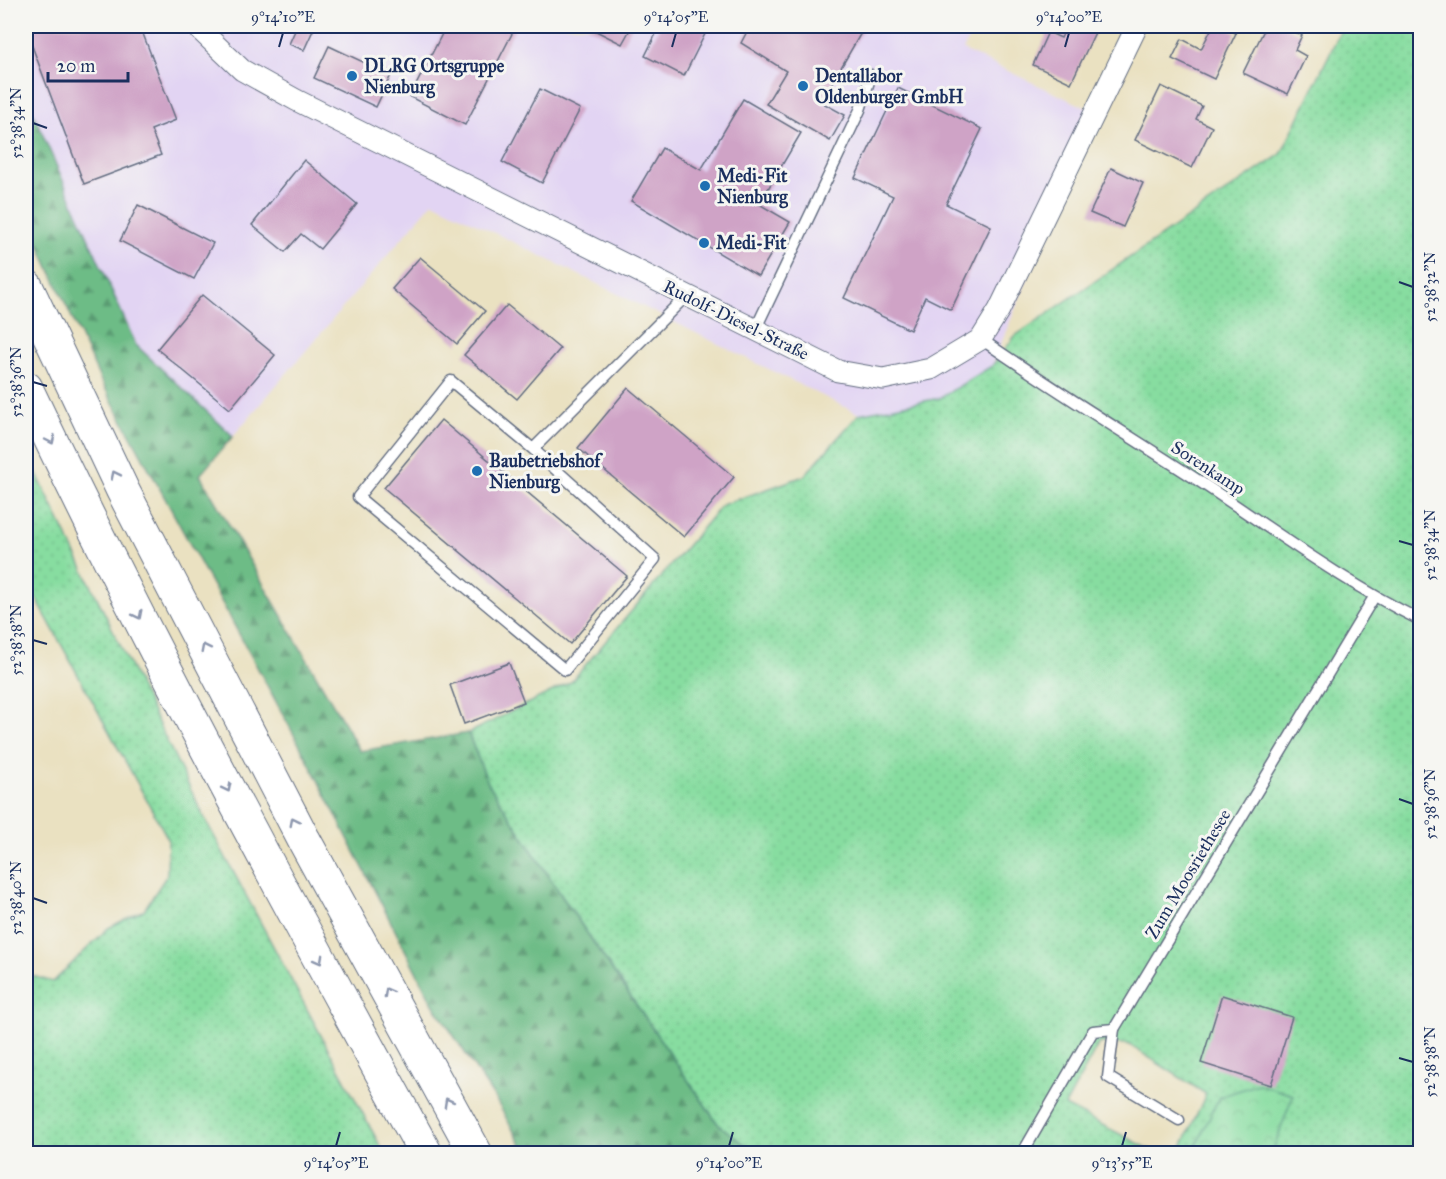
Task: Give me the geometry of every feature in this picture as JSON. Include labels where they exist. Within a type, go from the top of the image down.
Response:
[{"type":"highway","points":[[26,286],[123,491],[298,829],[476,1154]]},
{"type":"highway","points":[[26,388],[83,508],[267,864],[426,1154]]},
{"type":"street","name":"Rudolf-Diesel-Straße","points":[[196,26],[242,70],[287,95],[838,371],[883,379],[931,369],[981,339],[999,310],[1137,26]]},
{"type":"lane","points":[[755,330],[860,110],[871,75]]},
{"type":"lane","points":[[533,449],[686,296]]},
{"type":"lane","name":"Sorenkamp","points":[[981,339],[1374,597],[1420,620]]},
{"type":"lane","points":[[451,381],[533,449],[655,559],[565,670],[358,497],[451,381]]},
{"type":"lane","name":"Zum Moosriethesee","points":[[1114,1029],[1374,597]]},
{"type":"lane","points":[[1022,1154],[1093,1031],[1114,1029],[1108,1077],[1179,1120]]},
{"type":"shaded area","points":[[26,26],[975,26],[963,50],[1095,112],[992,366],[940,398],[859,414],[433,202],[233,436],[136,345],[26,96]]},
{"type":"green space","points":[[1343,26],[1420,26],[1420,1153],[1179,1153],[1206,1094],[1128,1044],[1099,1043],[1065,1106],[1157,1153],[756,1153],[718,1124],[563,898],[488,783],[468,733],[571,682],[722,505],[804,476],[859,414],[940,398],[992,366],[1015,336],[1281,154]]},
{"type":"green space","points":[[26,97],[136,345],[233,436],[200,475],[360,751],[468,733],[488,783],[563,898],[718,1124],[756,1153],[526,1153],[496,1100],[433,1004],[305,755],[100,379],[26,217]]},
{"type":"green space","points":[[26,452],[204,817],[384,1153],[26,1153],[26,974],[53,982],[108,928],[144,910],[167,875],[168,839],[26,580]]},
{"type":"green space","points":[[1258,1084],[1293,1095],[1272,1153],[1193,1153],[1219,1097]]},
{"type":"building","points":[[26,26],[140,26],[176,120],[151,130],[161,155],[84,184]]},
{"type":"building","points":[[297,26],[315,26],[304,50],[289,44]]},
{"type":"building","points":[[446,26],[516,26],[465,125],[410,97]]},
{"type":"building","points":[[586,26],[632,26],[622,44]]},
{"type":"building","points":[[660,26],[709,26],[684,76],[645,56]]},
{"type":"building","name":"Dentallabor Oldenburger GmbH","points":[[750,26],[865,26],[821,102],[845,115],[830,141],[766,104],[786,71],[741,43]]},
{"type":"building","points":[[1067,26],[1098,26],[1071,83],[1033,65],[1048,32],[1061,38]]},
{"type":"building","points":[[1213,26],[1221,26],[1236,33],[1214,79],[1172,59],[1182,39],[1201,49]]},
{"type":"building","points":[[1266,26],[1282,26],[1302,35],[1295,50],[1306,56],[1288,94],[1243,73]]},
{"type":"building","name":"DLRG Ortsgruppe Nienburg","points":[[329,46],[391,75],[376,107],[314,78]]},
{"type":"building","points":[[1161,86],[1202,106],[1196,119],[1212,127],[1192,168],[1135,140]]},
{"type":"building","points":[[898,88],[982,129],[946,204],[991,226],[951,310],[925,297],[910,330],[844,298],[893,196],[855,178]]},
{"type":"building","points":[[540,89],[580,109],[542,183],[502,162]]},
{"type":"building","name":"Medi-Fit Nienburg","points":[[743,99],[801,133],[759,204],[790,222],[758,276],[631,201],[662,148],[701,170]]},
{"type":"building","points":[[304,160],[357,204],[320,249],[301,234],[285,252],[252,225]]},
{"type":"building","points":[[1111,168],[1143,183],[1123,227],[1090,213]]},
{"type":"building","points":[[138,205],[213,243],[194,279],[120,241]]},
{"type":"building","points":[[420,257],[485,311],[457,344],[392,289]]},
{"type":"building","points":[[202,295],[275,355],[230,409],[157,349]]},
{"type":"building","points":[[507,305],[560,349],[517,399],[464,355]]},
{"type":"building","points":[[628,388],[734,477],[684,537],[578,448]]},
{"type":"building","points":[[441,420],[627,576],[570,644],[384,488]]},
{"type":"building","points":[[509,663],[524,702],[464,724],[450,685]]},
{"type":"building","points":[[1222,995],[1292,1017],[1271,1085],[1201,1063]]},
{"type":"place","name":"DLRG Ortsgruppe Nienburg","points":[[352,76]]},
{"type":"place","name":"Dentallabor Oldenburger GmbH","points":[[803,86]]},
{"type":"place","name":"Medi-Fit Nienburg","points":[[705,186]]},
{"type":"place","name":"Medi-Fit","points":[[704,243]]},
{"type":"place","name":"Baubetriebshof Nienburg","points":[[477,471]]}]
